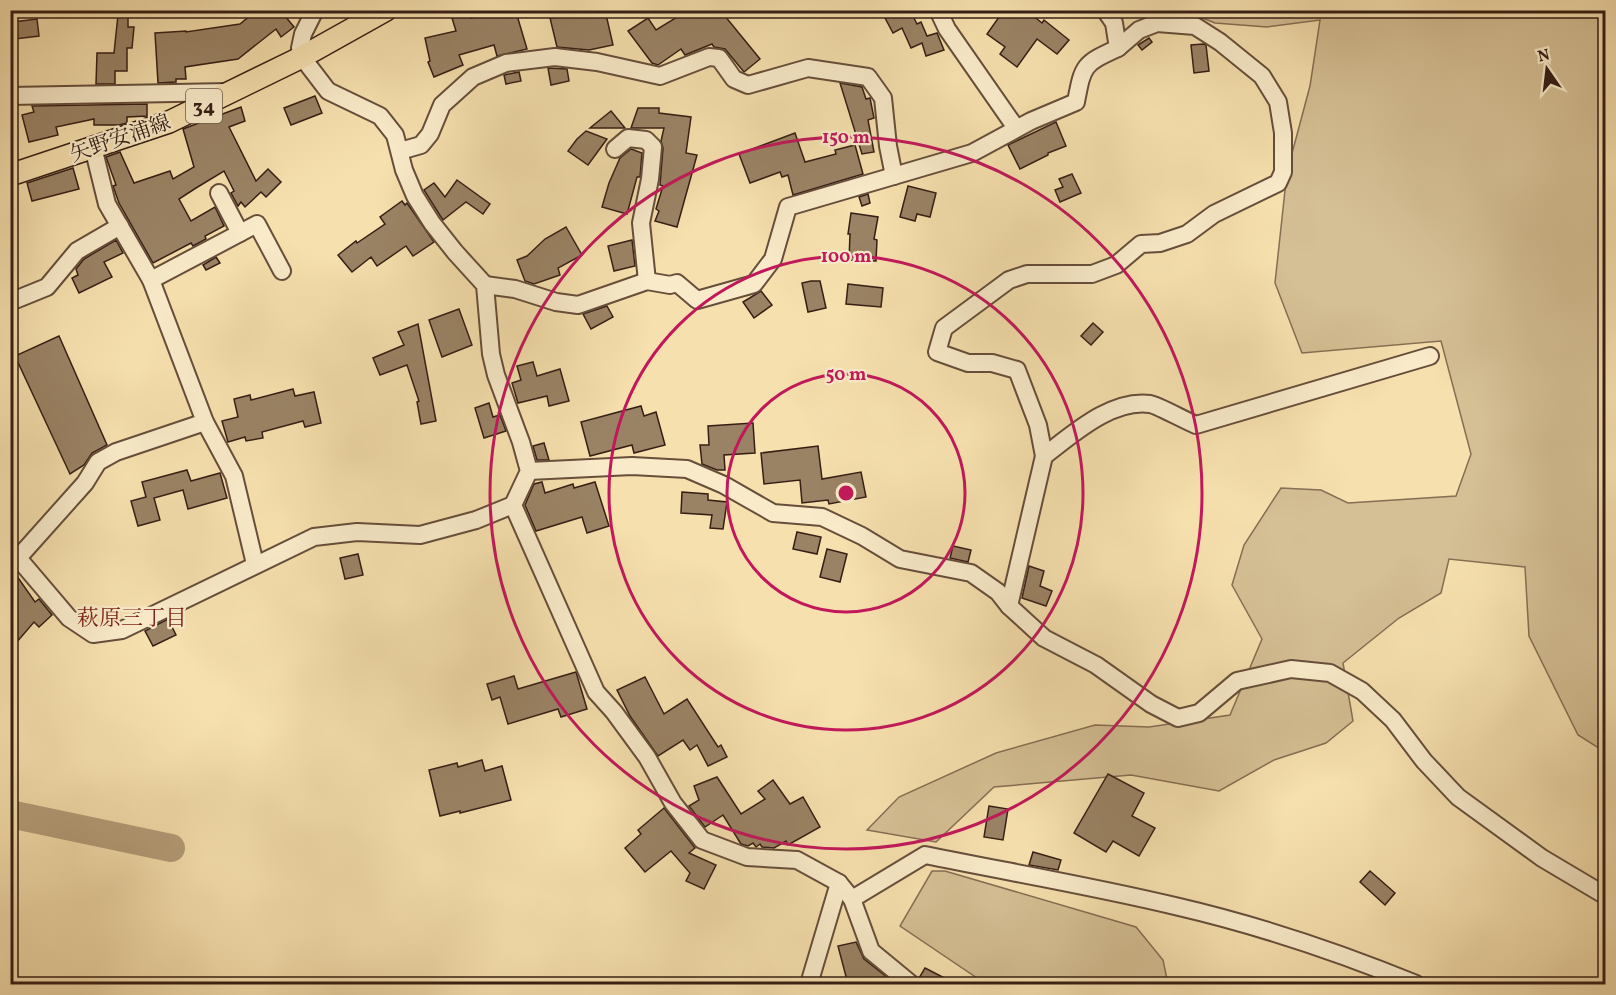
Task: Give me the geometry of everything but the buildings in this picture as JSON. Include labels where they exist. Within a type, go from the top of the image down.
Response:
[{"type":"main road","name":"矢野安浦線","points":[[10,175],[169,122],[302,57],[386,10]]},
{"type":"street","points":[[205,422],[116,452],[98,462],[85,483],[14,560],[69,618],[93,634],[122,630],[314,537],[357,532],[420,535],[476,520],[513,505],[529,471],[491,354],[485,285],[444,237],[415,196],[404,170],[395,135],[380,116],[328,91],[302,57],[300,48],[303,34],[315,10]]},
{"type":"street","points":[[938,10],[947,29],[1016,128]]},
{"type":"street","points":[[1105,10],[1114,23],[1118,48]]},
{"type":"street","points":[[485,285],[515,289],[556,302],[578,305],[647,281],[670,285],[677,283],[697,300],[754,284],[773,259],[788,207],[972,153],[1016,128],[1076,102],[1082,72],[1094,58],[1118,48],[1139,30],[1157,23],[1195,26],[1220,42],[1262,75],[1278,102],[1283,133],[1283,172],[1278,183],[1214,214],[1187,234],[1160,243],[1141,244],[1116,265],[1092,274],[1027,274],[1009,280],[944,328],[937,351],[968,363],[992,363],[1017,370],[1038,425],[1044,456],[1009,606]]},
{"type":"street","points":[[400,151],[421,145],[430,134],[442,105],[473,77],[506,63],[555,57],[597,62],[660,76],[709,57],[719,58],[734,79],[748,85],[808,68],[868,77],[883,98],[894,176]]},
{"type":"street","points":[[10,96],[234,92]]},
{"type":"street","points":[[615,149],[628,138],[646,140],[653,147],[650,179],[641,223],[647,281]]},
{"type":"street","points":[[93,147],[107,204],[151,280],[205,422],[234,476],[255,564]]},
{"type":"street","points":[[219,193],[240,233]]},
{"type":"street","points":[[151,280],[258,224],[282,271]]},
{"type":"street","points":[[10,302],[47,286],[77,251],[120,226]]},
{"type":"street","points":[[1044,456],[1087,424],[1120,407],[1151,404],[1196,425],[1430,356]]},
{"type":"street","points":[[529,471],[632,466],[687,469],[724,485],[773,513],[822,517],[862,536],[900,560],[971,573],[998,592],[1009,606],[1044,638],[1096,664],[1151,704],[1178,718],[1199,713],[1237,681],[1291,669],[1330,673],[1362,691],[1393,720],[1424,761],[1458,797],[1542,858],[1605,896]]},
{"type":"street","points":[[513,505],[596,692],[614,712],[647,757],[673,803],[702,840],[747,857],[797,860],[839,883],[852,900],[871,951],[911,984]]},
{"type":"street","points":[[852,900],[925,855],[1176,906],[1286,936],[1362,962],[1416,984]]},
{"type":"street","points":[[809,984],[839,883]]},
{"type":"shaded area","points":[[1185,11],[1605,11],[1605,752],[1578,735],[1529,636],[1525,567],[1449,559],[1441,593],[1399,618],[1343,663],[1353,721],[1326,743],[1274,760],[1219,791],[1131,775],[994,787],[936,842],[867,830],[899,797],[996,753],[1095,725],[1149,727],[1230,715],[1262,639],[1232,585],[1244,545],[1281,488],[1321,490],[1348,503],[1456,496],[1471,454],[1441,341],[1302,353],[1275,283],[1287,172],[1310,86],[1320,20],[1267,27],[1215,23]]},
{"type":"shaded area","points":[[932,871],[945,871],[1136,927],[1163,960],[1168,984],[986,984],[900,926]]},
{"type":"waterway","points":[[10,814],[171,848]]},
{"type":"district","name":"萩原三丁目","points":[[132,617]]}]
